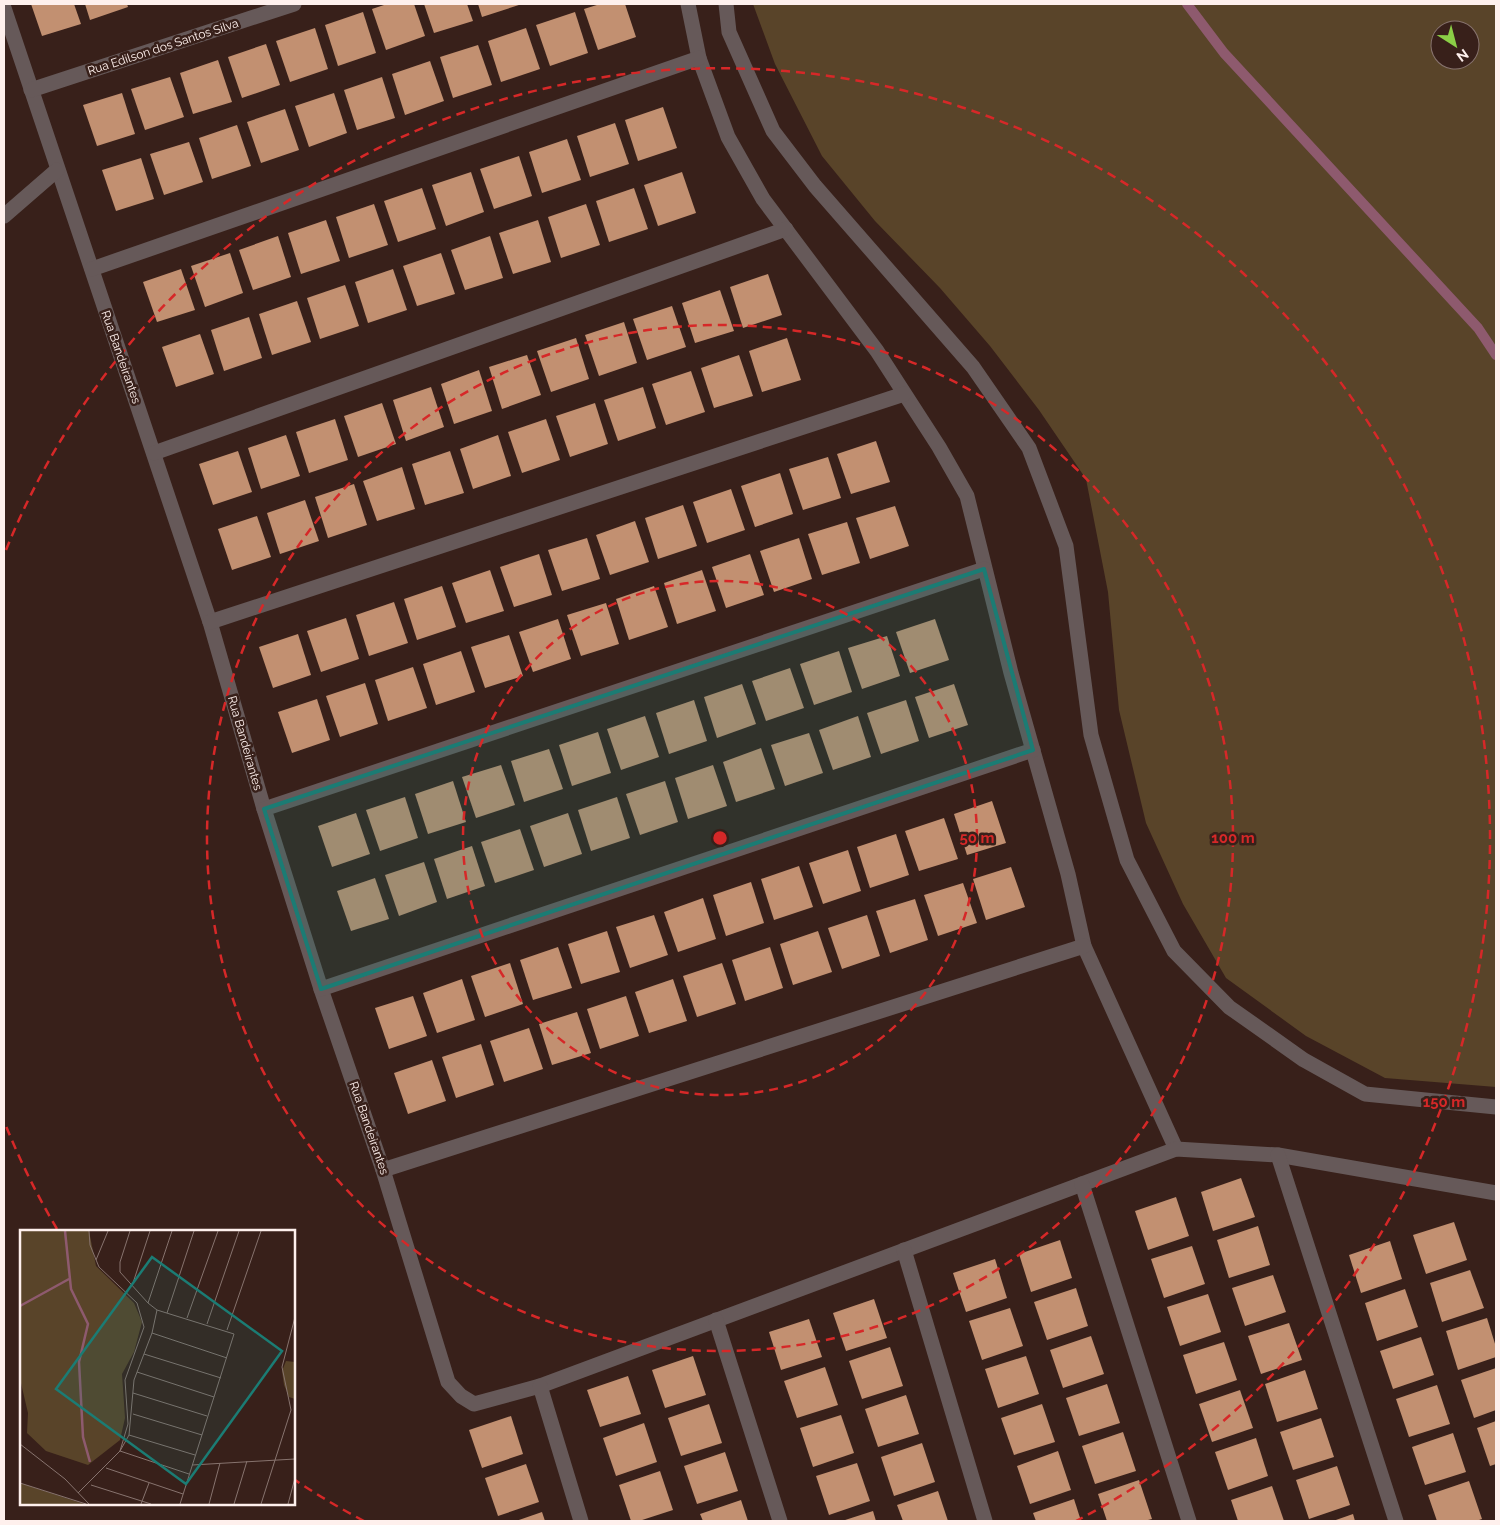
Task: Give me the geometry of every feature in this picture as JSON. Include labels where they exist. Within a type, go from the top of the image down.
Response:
[{"type":"street","name":"Rua Edilson dos Santos Silva","points":[[32,90],[294,4]]},
{"type":"street","points":[[688,4],[699,58],[728,137],[764,199],[872,344],[939,447],[967,496],[984,569],[1068,874],[1084,946],[1176,1149]]},
{"type":"street","points":[[726,4],[729,32],[773,131],[816,186],[973,367],[1029,448],[1066,546],[1091,735],[1128,860],[1174,951],[1229,1007],[1304,1060],[1366,1094],[1496,1107]]},
{"type":"street","name":"Rua Bandeirantes","points":[[4,8],[210,622],[264,809],[321,989],[383,1170],[448,1382],[461,1396],[474,1404],[540,1386]]},
{"type":"street","points":[[92,269],[699,58]]},
{"type":"street","points":[[4,216],[57,170]]},
{"type":"street","points":[[154,453],[786,228]]},
{"type":"street","points":[[210,622],[904,394]]},
{"type":"street","points":[[264,809],[984,569]]},
{"type":"street","points":[[321,989],[1033,750]]},
{"type":"street","points":[[383,1170],[1084,946]]},
{"type":"street","points":[[581,1521],[540,1386],[1176,1149],[1278,1156],[1496,1194]]},
{"type":"street","points":[[1278,1156],[1396,1521]]},
{"type":"street","points":[[1082,1184],[1189,1521]]},
{"type":"street","points":[[904,1250],[985,1521]]},
{"type":"street","points":[[716,1320],[780,1521]]},
{"type":"highlighted area","points":[[984,569],[1033,750],[321,989],[264,809]]},
{"type":"shaded area","points":[[753,4],[1496,4],[1496,1087],[1385,1078],[1306,1036],[1226,978],[1183,904],[1146,823],[1119,710],[1108,592],[1086,479],[1039,410],[990,346],[940,288],[875,221],[822,156],[775,64]]},
{"type":"building","points":[[31,4],[74,4],[81,24],[42,36]]},
{"type":"building","points":[[85,4],[127,4],[128,7],[90,20]]},
{"type":"building","points":[[387,4],[414,4],[425,36],[386,50],[372,9]]},
{"type":"building","points":[[424,4],[467,4],[473,21],[434,33]]},
{"type":"building","points":[[478,4],[522,4],[482,17]]},
{"type":"building","points":[[600,4],[625,4],[636,37],[598,50],[584,9]]},
{"type":"building","points":[[363,12],[376,53],[338,66],[325,25]]},
{"type":"building","points":[[575,12],[588,53],[550,66],[536,25]]},
{"type":"building","points":[[315,28],[328,69],[290,82],[276,41]]},
{"type":"building","points":[[526,28],[540,69],[501,82],[488,41]]},
{"type":"building","points":[[266,44],[280,85],[242,98],[228,57]]},
{"type":"building","points":[[478,45],[492,85],[453,98],[440,57]]},
{"type":"building","points":[[218,60],[232,102],[193,114],[180,73]]},
{"type":"building","points":[[430,61],[444,101],[405,115],[392,74]]},
{"type":"building","points":[[170,77],[184,117],[145,130],[131,89]]},
{"type":"building","points":[[382,77],[395,118],[357,130],[344,90]]},
{"type":"building","points":[[122,93],[135,134],[97,146],[83,105]]},
{"type":"building","points":[[334,93],[347,133],[309,147],[295,106]]},
{"type":"building","points":[[663,107],[677,148],[638,161],[625,120]]},
{"type":"building","points":[[285,109],[299,150],[261,163],[247,122]]},
{"type":"building","points":[[615,123],[629,164],[590,177],[577,136]]},
{"type":"building","points":[[237,125],[251,166],[212,179],[199,138]]},
{"type":"building","points":[[567,139],[581,180],[542,193],[529,152]]},
{"type":"building","points":[[189,142],[203,182],[164,195],[150,154]]},
{"type":"building","points":[[519,156],[532,196],[494,209],[480,169]]},
{"type":"building","points":[[141,158],[154,199],[116,211],[102,170]]},
{"type":"building","points":[[471,172],[484,212],[446,226],[432,185]]},
{"type":"building","points":[[682,172],[696,213],[658,226],[644,185]]},
{"type":"building","points":[[422,188],[436,229],[398,242],[384,201]]},
{"type":"building","points":[[634,188],[648,229],[609,242],[596,201]]},
{"type":"building","points":[[374,204],[388,245],[349,258],[336,217]]},
{"type":"building","points":[[586,204],[600,245],[561,258],[548,217]]},
{"type":"building","points":[[326,220],[340,261],[301,274],[288,233]]},
{"type":"building","points":[[538,220],[551,262],[513,274],[499,233]]},
{"type":"building","points":[[278,236],[291,277],[253,290],[239,250]]},
{"type":"building","points":[[490,236],[503,278],[465,290],[451,250]]},
{"type":"building","points":[[230,253],[243,293],[205,307],[191,266]]},
{"type":"building","points":[[441,253],[455,294],[417,306],[403,266]]},
{"type":"building","points":[[181,269],[195,310],[157,322],[143,282]]},
{"type":"building","points":[[393,269],[407,310],[368,323],[355,282]]},
{"type":"building","points":[[768,274],[782,315],[743,328],[730,287]]},
{"type":"building","points":[[345,285],[359,326],[320,339],[307,298]]},
{"type":"building","points":[[720,290],[734,331],[695,343],[682,303]]},
{"type":"building","points":[[297,301],[311,342],[272,355],[259,314]]},
{"type":"building","points":[[672,306],[686,347],[647,360],[633,319]]},
{"type":"building","points":[[249,317],[262,358],[224,371],[211,330]]},
{"type":"building","points":[[624,322],[637,363],[599,376],[585,335]]},
{"type":"building","points":[[200,334],[214,374],[176,387],[162,347]]},
{"type":"building","points":[[576,338],[589,379],[551,392],[537,351]]},
{"type":"building","points":[[787,338],[801,380],[762,392],[749,351]]},
{"type":"building","points":[[527,355],[541,395],[502,409],[489,367]]},
{"type":"building","points":[[739,355],[753,396],[714,408],[701,368]]},
{"type":"building","points":[[479,370],[492,411],[454,424],[441,384]]},
{"type":"building","points":[[691,371],[705,412],[666,425],[652,384]]},
{"type":"building","points":[[431,387],[444,427],[406,441],[393,400]]},
{"type":"building","points":[[643,387],[656,428],[618,441],[604,400]]},
{"type":"building","points":[[382,403],[396,444],[358,457],[344,416]]},
{"type":"building","points":[[595,403],[608,444],[570,457],[556,416]]},
{"type":"building","points":[[335,419],[348,460],[309,473],[296,432]]},
{"type":"building","points":[[546,419],[560,460],[522,473],[508,432]]},
{"type":"building","points":[[286,435],[300,476],[261,489],[248,448]]},
{"type":"building","points":[[498,435],[511,476],[473,489],[460,449]]},
{"type":"building","points":[[876,441],[890,482],[851,494],[837,454]]},
{"type":"building","points":[[238,451],[252,492],[213,505],[199,464]]},
{"type":"building","points":[[450,451],[464,493],[425,505],[412,464]]},
{"type":"building","points":[[828,457],[841,498],[803,510],[789,469]]},
{"type":"building","points":[[402,467],[415,509],[377,521],[363,481]]},
{"type":"building","points":[[780,473],[793,514],[755,527],[741,486]]},
{"type":"building","points":[[354,484],[367,525],[328,538],[315,497]]},
{"type":"building","points":[[731,489],[745,530],[707,543],[693,502]]},
{"type":"building","points":[[305,500],[319,541],[280,554],[267,513]]},
{"type":"building","points":[[683,505],[697,546],[658,559],[645,518]]},
{"type":"building","points":[[895,506],[909,546],[870,559],[856,518]]},
{"type":"building","points":[[257,516],[271,557],[232,570],[218,529]]},
{"type":"building","points":[[635,521],[649,562],[610,575],[596,535]]},
{"type":"building","points":[[847,522],[860,563],[822,575],[808,534]]},
{"type":"building","points":[[587,538],[600,579],[562,591],[548,550]]},
{"type":"building","points":[[799,538],[812,579],[774,592],[760,551]]},
{"type":"building","points":[[539,554],[552,595],[514,607],[500,567]]},
{"type":"building","points":[[750,554],[764,595],[726,608],[712,567]]},
{"type":"building","points":[[490,570],[504,611],[466,623],[452,583]]},
{"type":"building","points":[[702,570],[716,611],[677,624],[664,583]]},
{"type":"building","points":[[442,586],[456,627],[417,640],[404,599]]},
{"type":"building","points":[[654,586],[668,627],[629,640],[616,599]]},
{"type":"building","points":[[394,602],[408,643],[369,656],[356,615]]},
{"type":"building","points":[[606,603],[619,644],[581,656],[567,615]]},
{"type":"building","points":[[346,618],[359,659],[321,672],[307,631]]},
{"type":"building","points":[[558,619],[571,659],[533,672],[519,632]]},
{"type":"building","points":[[935,619],[949,660],[910,673],[896,632]]},
{"type":"building","points":[[298,634],[311,675],[273,688],[259,647]]},
{"type":"building","points":[[509,635],[523,676],[485,688],[471,647]]},
{"type":"building","points":[[887,636],[900,676],[862,689],[848,648]]},
{"type":"building","points":[[461,651],[475,692],[436,705],[423,664]]},
{"type":"building","points":[[839,651],[852,692],[814,705],[800,664]]},
{"type":"building","points":[[413,667],[427,708],[388,721],[375,680]]},
{"type":"building","points":[[790,668],[804,708],[766,721],[752,681]]},
{"type":"building","points":[[365,683],[378,724],[340,737],[326,696]]},
{"type":"building","points":[[742,684],[756,724],[717,738],[704,697]]},
{"type":"building","points":[[954,684],[968,725],[929,738],[915,697]]},
{"type":"building","points":[[317,699],[330,740],[292,753],[278,712]]},
{"type":"building","points":[[694,700],[707,741],[669,754],[656,713]]},
{"type":"building","points":[[906,700],[919,741],[881,754],[867,713]]},
{"type":"building","points":[[645,716],[659,757],[621,770],[607,729]]},
{"type":"building","points":[[858,716],[871,757],[833,770],[819,730]]},
{"type":"building","points":[[598,732],[611,773],[572,786],[559,745]]},
{"type":"building","points":[[809,733],[823,773],[785,786],[771,745]]},
{"type":"building","points":[[761,748],[775,789],[736,802],[723,762]]},
{"type":"building","points":[[549,749],[563,789],[524,802],[511,761]]},
{"type":"building","points":[[501,765],[515,805],[476,818],[462,777]]},
{"type":"building","points":[[713,765],[727,806],[688,819],[675,778]]},
{"type":"building","points":[[453,781],[466,822],[428,834],[415,794]]},
{"type":"building","points":[[665,781],[678,822],[640,835],[626,794]]},
{"type":"building","points":[[405,797],[418,838],[380,851],[366,810]]},
{"type":"building","points":[[617,797],[630,838],[591,851],[578,810]]},
{"type":"building","points":[[992,801],[1006,843],[967,855],[954,814]]},
{"type":"building","points":[[356,813],[370,854],[332,867],[318,826]]},
{"type":"building","points":[[568,813],[582,854],[544,867],[530,826]]},
{"type":"building","points":[[944,818],[958,859],[919,871],[905,831]]},
{"type":"building","points":[[520,829],[534,870],[495,883],[481,842]]},
{"type":"building","points":[[896,834],[909,875],[870,888],[857,847]]},
{"type":"building","points":[[472,846],[485,886],[447,899],[434,859]]},
{"type":"building","points":[[848,850],[861,891],[823,904],[809,863]]},
{"type":"building","points":[[424,862],[437,902],[399,916],[385,875]]},
{"type":"building","points":[[799,866],[813,907],[774,920],[761,879]]},
{"type":"building","points":[[1011,867],[1025,907],[986,920],[973,879]]},
{"type":"building","points":[[375,878],[389,919],[351,931],[337,891]]},
{"type":"building","points":[[751,882],[764,923],[726,936],[713,895]]},
{"type":"building","points":[[963,883],[977,923],[938,936],[924,895]]},
{"type":"building","points":[[703,898],[716,939],[678,952],[664,912]]},
{"type":"building","points":[[915,899],[928,940],[890,953],[876,911]]},
{"type":"building","points":[[654,915],[668,955],[630,968],[616,927]]},
{"type":"building","points":[[867,915],[880,956],[842,969],[828,928]]},
{"type":"building","points":[[607,931],[620,972],[581,984],[568,944]]},
{"type":"building","points":[[818,931],[832,972],[793,985],[780,944]]},
{"type":"building","points":[[558,947],[572,988],[533,1000],[520,960]]},
{"type":"building","points":[[770,947],[783,988],[745,1001],[732,960]]},
{"type":"building","points":[[510,963],[523,1004],[485,1017],[471,976]]},
{"type":"building","points":[[722,963],[736,1004],[697,1017],[683,976]]},
{"type":"building","points":[[462,979],[475,1020],[437,1033],[423,993]]},
{"type":"building","points":[[673,979],[687,1021],[649,1033],[635,992]]},
{"type":"building","points":[[413,996],[427,1036],[389,1049],[375,1008]]},
{"type":"building","points":[[626,996],[639,1036],[600,1049],[587,1009]]},
{"type":"building","points":[[577,1012],[591,1053],[552,1065],[539,1024]]},
{"type":"building","points":[[529,1028],[543,1069],[504,1082],[490,1041]]},
{"type":"building","points":[[481,1044],[494,1085],[456,1098],[442,1057]]},
{"type":"building","points":[[432,1060],[446,1101],[408,1114],[394,1073]]},
{"type":"building","points":[[1241,1178],[1255,1217],[1213,1231],[1201,1192]]},
{"type":"building","points":[[1176,1197],[1189,1236],[1148,1250],[1135,1211]]},
{"type":"building","points":[[1454,1222],[1467,1260],[1426,1274],[1413,1235]]},
{"type":"building","points":[[1258,1226],[1270,1265],[1229,1278],[1217,1240]]},
{"type":"building","points":[[1060,1240],[1072,1278],[1031,1292],[1019,1254]]},
{"type":"building","points":[[1390,1241],[1402,1279],[1361,1293],[1349,1255]]},
{"type":"building","points":[[1192,1246],[1205,1284],[1164,1298],[1151,1259]]},
{"type":"building","points":[[995,1259],[1007,1298],[966,1312],[953,1273]]},
{"type":"building","points":[[1470,1270],[1484,1308],[1442,1322],[1430,1283]]},
{"type":"building","points":[[1273,1275],[1286,1312],[1245,1326],[1232,1288]]},
{"type":"building","points":[[1076,1288],[1088,1326],[1047,1340],[1034,1302]]},
{"type":"building","points":[[1405,1289],[1418,1327],[1377,1341],[1365,1303]]},
{"type":"building","points":[[1208,1294],[1221,1332],[1180,1346],[1167,1307]]},
{"type":"building","points":[[874,1299],[887,1338],[846,1351],[833,1313]]},
{"type":"building","points":[[1010,1308],[1023,1346],[982,1360],[969,1321]]},
{"type":"building","points":[[1487,1318],[1496,1347],[1496,1357],[1458,1370],[1446,1331]]},
{"type":"building","points":[[809,1319],[822,1357],[781,1370],[769,1332]]},
{"type":"building","points":[[1289,1323],[1302,1360],[1261,1374],[1248,1336]]},
{"type":"building","points":[[1091,1336],[1104,1374],[1063,1388],[1050,1350]]},
{"type":"building","points":[[1421,1337],[1434,1375],[1393,1389],[1380,1351]]},
{"type":"building","points":[[1224,1342],[1237,1380],[1196,1394],[1183,1355]]},
{"type":"building","points":[[890,1347],[903,1386],[862,1399],[849,1361]]},
{"type":"building","points":[[693,1356],[706,1395],[665,1408],[652,1370]]},
{"type":"building","points":[[1026,1356],[1039,1394],[998,1408],[985,1369]]},
{"type":"building","points":[[825,1367],[838,1405],[797,1418],[784,1381]]},
{"type":"building","points":[[1496,1368],[1496,1410],[1474,1418],[1461,1380]]},
{"type":"building","points":[[1305,1370],[1318,1409],[1277,1422],[1265,1384]]},
{"type":"building","points":[[628,1376],[641,1414],[600,1427],[587,1390]]},
{"type":"building","points":[[1107,1384],[1120,1423],[1079,1436],[1066,1398]]},
{"type":"building","points":[[1437,1385],[1450,1424],[1409,1437],[1396,1399]]},
{"type":"building","points":[[1240,1390],[1253,1428],[1212,1442],[1199,1404]]},
{"type":"building","points":[[906,1395],[919,1434],[878,1447],[865,1409]]},
{"type":"building","points":[[709,1404],[722,1443],[681,1456],[668,1418]]},
{"type":"building","points":[[1042,1404],[1055,1442],[1014,1455],[1001,1418]]},
{"type":"building","points":[[841,1415],[854,1453],[813,1467],[800,1428]]},
{"type":"building","points":[[511,1416],[523,1454],[482,1468],[469,1430]]},
{"type":"building","points":[[1321,1418],[1334,1457],[1293,1470],[1280,1432]]},
{"type":"building","points":[[1496,1421],[1496,1464],[1490,1466],[1477,1428]]},
{"type":"building","points":[[644,1423],[657,1462],[616,1476],[603,1438]]},
{"type":"building","points":[[1123,1432],[1136,1471],[1095,1484],[1082,1446]]},
{"type":"building","points":[[1453,1433],[1466,1472],[1425,1485],[1412,1447]]},
{"type":"building","points":[[1256,1438],[1268,1476],[1228,1490],[1215,1452]]},
{"type":"building","points":[[922,1443],[935,1482],[894,1496],[881,1457]]},
{"type":"building","points":[[1058,1451],[1071,1490],[1030,1504],[1017,1466]]},
{"type":"building","points":[[725,1452],[738,1491],[697,1504],[684,1466]]},
{"type":"building","points":[[857,1463],[870,1501],[829,1515],[816,1476]]},
{"type":"building","points":[[526,1464],[539,1502],[498,1516],[485,1478]]},
{"type":"building","points":[[1337,1466],[1350,1505],[1309,1519],[1296,1480]]},
{"type":"building","points":[[660,1471],[673,1510],[639,1521],[631,1521],[619,1485]]},
{"type":"building","points":[[1139,1480],[1152,1519],[1144,1521],[1107,1521],[1098,1494]]},
{"type":"building","points":[[1469,1481],[1482,1519],[1476,1521],[1437,1521],[1428,1495]]},
{"type":"building","points":[[1272,1486],[1284,1521],[1238,1521],[1231,1500]]},
{"type":"building","points":[[938,1491],[948,1521],[903,1521],[897,1505]]},
{"type":"building","points":[[1074,1499],[1081,1521],[1036,1521],[1033,1513]]},
{"type":"building","points":[[741,1500],[748,1521],[703,1521],[700,1514]]},
{"type":"building","points":[[873,1511],[876,1521],[842,1521]]},
{"type":"building","points":[[542,1512],[545,1521],[516,1521]]},
{"type":"building","points":[[1353,1514],[1355,1521],[1333,1521]]},
{"type":"waterway","points":[[1187,4],[1224,53],[1478,328],[1496,355]]}]
